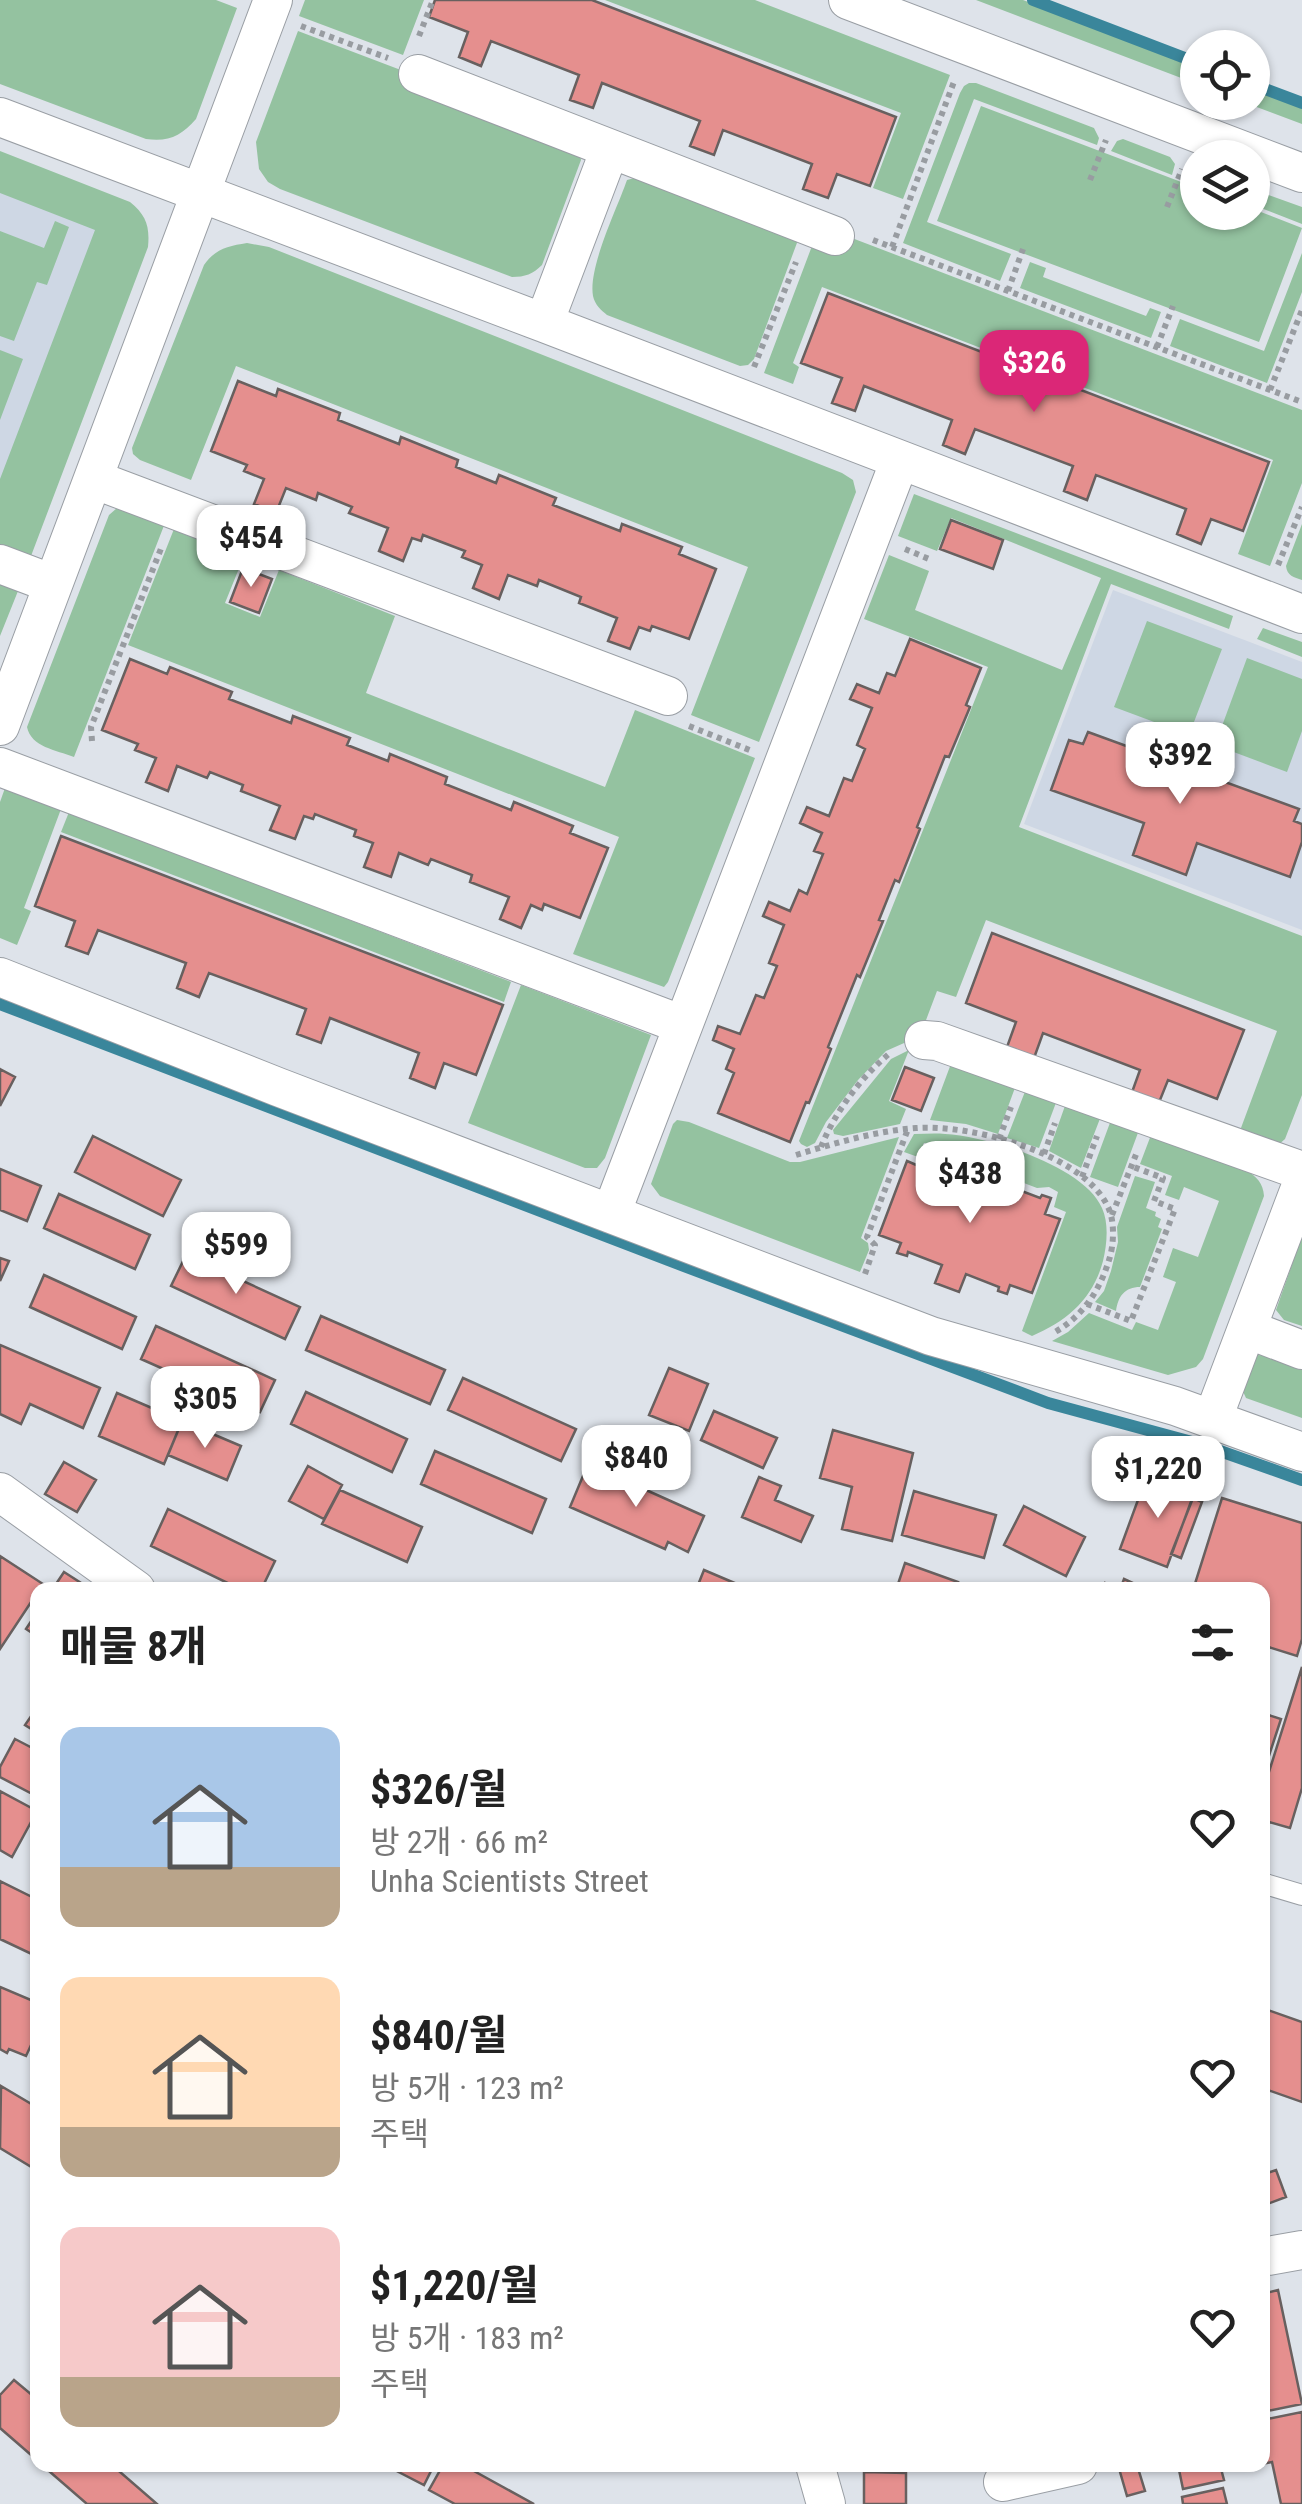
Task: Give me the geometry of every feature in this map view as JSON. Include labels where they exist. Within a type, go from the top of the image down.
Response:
[{"type":"street","points":[[848,0],[1302,173]]},
{"type":"street","points":[[1,718],[201,194],[282,11]]},
{"type":"street","points":[[407,61],[610,149],[823,231]]},
{"type":"street","points":[[0,117],[1302,614]]},
{"type":"street","points":[[544,322],[610,149]]},
{"type":"street","points":[[612,1214],[900,460]]},
{"type":"street","points":[[93,479],[668,696]]},
{"type":"street","points":[[0,564],[53,584]]},
{"type":"street","points":[[0,767],[684,1025]]},
{"type":"street","points":[[0,977],[931,1336],[1214,1418],[1302,1452]]},
{"type":"street","points":[[924,1040],[937,1041],[1302,1171]]},
{"type":"street","points":[[1214,1418],[1302,1183]]},
{"type":"street","points":[[1247,1329],[1302,1350]]},
{"type":"street","points":[[0,1492],[125,1582]]},
{"type":"street","points":[[1270,2256],[1302,2250]]},
{"type":"street","points":[[817,2472],[826,2504]]},
{"type":"street","points":[[1003,2484],[1050,2472]]},
{"type":"lane","points":[[1270,1885],[1302,1895]]},
{"type":"path","points":[[282,11],[407,61],[433,0]]},
{"type":"path","points":[[892,247],[958,72]]},
{"type":"path","points":[[1090,180],[1110,129]]},
{"type":"path","points":[[1167,207],[1180,173]]},
{"type":"path","points":[[750,377],[823,231],[848,230],[1302,402]]},
{"type":"path","points":[[1008,291],[1024,249]]},
{"type":"path","points":[[1157,347],[1173,306]]},
{"type":"path","points":[[1270,390],[1302,310]]},
{"type":"path","points":[[1274,576],[1302,507]]},
{"type":"path","points":[[92,741],[92,727],[169,529]]},
{"type":"path","points":[[668,696],[686,724],[767,756]]},
{"type":"path","points":[[820,1148],[831,1123],[888,1054],[924,1040]]},
{"type":"path","points":[[1045,1336],[1077,1317],[1104,1276],[1112,1250],[1112,1216],[1151,1117]]},
{"type":"path","points":[[796,1155],[840,1141],[949,1128],[1044,1154],[1099,1191],[1112,1216]]},
{"type":"path","points":[[863,1280],[875,1245],[867,1237],[908,1130]]},
{"type":"path","points":[[1087,1304],[1131,1321],[1175,1209],[1154,1201],[1163,1178],[1132,1166]]},
{"type":"shaded area","points":[[0,184],[110,227],[0,507]]},
{"type":"shaded area","points":[[1113,590],[1302,662],[1302,930],[1024,824]]},
{"type":"green space","points":[[0,0],[216,0],[237,8],[196,119],[174,136],[154,140],[0,84]]},
{"type":"green space","points":[[305,0],[424,0],[403,55],[299,16]]},
{"type":"green space","points":[[605,0],[755,0],[950,75],[903,199],[873,188],[901,113]]},
{"type":"green space","points":[[976,0],[1023,0],[1180,60],[1180,78]]},
{"type":"green space","points":[[298,31],[414,75],[580,155],[542,265],[528,274],[512,277],[268,182],[259,169],[256,142]]},
{"type":"green space","points":[[969,83],[1094,128],[1099,138],[1097,145],[974,99],[927,222],[1011,254],[1000,281],[903,243],[960,93]]},
{"type":"green space","points":[[1270,94],[1302,106],[1302,124],[1270,112]]},
{"type":"green space","points":[[981,106],[1180,182],[1180,230],[1270,230],[1270,216],[1302,228],[1259,342],[937,221]]},
{"type":"green space","points":[[1123,139],[1170,157],[1175,164],[1172,175],[1111,151]]},
{"type":"green space","points":[[0,151],[130,202],[143,216],[148,233],[148,247],[31,556],[0,544],[0,479],[95,230],[0,193]]},
{"type":"green space","points":[[646,175],[801,232],[754,359],[748,365],[740,366],[607,315],[595,302],[595,270],[627,180]]},
{"type":"green space","points":[[1270,195],[1302,207],[1302,224],[1270,212]]},
{"type":"green space","points":[[55,221],[69,227],[47,285],[37,282],[14,341],[0,336],[0,231],[44,248]]},
{"type":"green space","points":[[844,235],[1302,410],[1302,483],[1270,566],[1238,554],[1273,460],[822,287],[793,363],[799,367],[793,384],[764,373],[815,238]]},
{"type":"green space","points":[[247,243],[269,247],[853,480],[856,492],[759,742],[691,715],[748,567],[236,366],[191,480],[133,454],[132,448],[204,265],[222,249]]},
{"type":"green space","points":[[1302,253],[1302,292],[1267,383],[1170,346],[1180,319],[1264,351]]},
{"type":"green space","points":[[1030,262],[1046,268],[1043,277],[1146,316],[1150,308],[1161,312],[1151,338],[1020,288]]},
{"type":"green space","points":[[0,350],[23,359],[0,420]]},
{"type":"green space","points":[[914,494],[1233,616],[1229,629],[1111,584],[1019,827],[1302,936],[1302,1095],[1285,1139],[1277,1146],[1238,1136],[1277,1031],[986,920],[956,997],[937,991],[920,1036],[886,1051],[858,1080],[815,1143],[807,1147],[799,1141],[988,667],[864,619],[889,555],[929,571],[915,610],[1062,670],[1101,578],[951,518],[937,551],[898,536]]},
{"type":"green space","points":[[117,508],[131,509],[165,523],[74,757],[39,743],[27,727],[109,515]]},
{"type":"green space","points":[[1302,524],[1302,580],[1289,574],[1286,566]]},
{"type":"green space","points":[[174,529],[244,556],[225,603],[260,617],[279,570],[395,616],[366,693],[605,787],[635,710],[755,758],[664,987],[573,954],[619,837],[128,645]]},
{"type":"green space","points":[[0,583],[18,591],[0,636]]},
{"type":"green space","points":[[1147,621],[1222,649],[1189,735],[1114,707]]},
{"type":"green space","points":[[1263,628],[1302,642],[1302,657],[1257,639]]},
{"type":"green space","points":[[1247,658],[1302,679],[1302,731],[1287,772],[1215,745]]},
{"type":"green space","points":[[5,788],[61,809],[24,908],[31,911],[17,945],[0,938],[0,802]]},
{"type":"green space","points":[[69,812],[511,982],[504,1002],[61,832]]},
{"type":"green space","points":[[521,985],[651,1035],[605,1158],[597,1168],[585,1168],[468,1123]]},
{"type":"green space","points":[[909,1050],[889,1101],[906,1109],[900,1124],[843,1136],[834,1134],[833,1130],[891,1059]]},
{"type":"green space","points":[[952,1061],[1016,1085],[998,1134],[966,1124],[930,1120]]},
{"type":"green space","points":[[1026,1089],[1057,1100],[1039,1148],[1007,1138]]},
{"type":"green space","points":[[1066,1103],[1101,1116],[1081,1168],[1049,1151]]},
{"type":"green space","points":[[677,1120],[790,1162],[899,1137],[861,1238],[868,1243],[869,1250],[860,1272],[660,1196],[651,1184]]},
{"type":"green space","points":[[1111,1120],[1139,1130],[1118,1187],[1090,1177]]},
{"type":"green space","points":[[914,1134],[963,1136],[1008,1147],[1055,1167],[1092,1193],[1104,1214],[1106,1248],[1099,1275],[1077,1307],[1032,1336],[1022,1331],[1066,1212],[1054,1207],[1058,1192],[1049,1187],[1037,1188],[943,1152],[938,1144],[924,1143],[918,1157],[904,1152]]},
{"type":"green space","points":[[1151,1135],[1246,1170],[1259,1181],[1264,1196],[1203,1359],[1196,1367],[1168,1375],[1052,1341],[1089,1313],[1132,1330],[1136,1322],[1158,1330],[1176,1282],[1163,1277],[1173,1248],[1198,1257],[1219,1201],[1184,1187],[1179,1200],[1165,1195],[1172,1176],[1140,1164]]},
{"type":"green space","points":[[1135,1176],[1155,1182],[1146,1208],[1156,1212],[1155,1216],[1161,1219],[1158,1227],[1162,1229],[1140,1287],[1123,1293],[1116,1311],[1095,1302],[1111,1271],[1118,1242],[1117,1227]]},
{"type":"green space","points":[[1302,1236],[1302,1326],[1284,1320],[1276,1310]]},
{"type":"green space","points":[[1258,1355],[1302,1367],[1302,1418],[1246,1398],[1240,1385],[1249,1362]]},
{"type":"building","points":[[435,0],[592,0],[896,117],[870,186],[837,174],[828,198],[803,189],[812,164],[723,130],[714,155],[690,146],[700,121],[602,83],[593,108],[570,100],[579,75],[491,41],[481,66],[459,57],[468,32],[429,17]]},
{"type":"building","points":[[828,293],[1269,462],[1243,531],[1211,519],[1201,544],[1177,534],[1186,509],[1096,475],[1087,500],[1064,491],[1073,466],[975,429],[965,454],[943,445],[952,420],[864,386],[855,411],[832,403],[842,378],[801,363]]},
{"type":"building","points":[[238,381],[276,396],[278,389],[340,413],[338,420],[399,444],[401,437],[458,460],[456,467],[496,483],[499,475],[556,498],[553,505],[620,531],[622,524],[682,547],[679,554],[716,569],[689,639],[652,626],[650,631],[639,627],[630,649],[608,641],[617,618],[579,603],[581,597],[539,580],[537,586],[508,575],[499,599],[473,588],[482,565],[462,557],[465,551],[423,535],[421,541],[412,538],[403,561],[379,551],[388,528],[349,513],[352,507],[318,493],[316,500],[286,488],[276,513],[254,504],[264,479],[244,471],[247,465],[211,451]]},
{"type":"building","points":[[951,520],[1003,540],[993,569],[940,549]]},
{"type":"building","points":[[243,568],[272,579],[259,613],[230,602]]},
{"type":"building","points":[[910,639],[981,668],[966,705],[970,707],[949,757],[945,756],[899,882],[895,880],[879,920],[883,921],[860,977],[857,975],[828,1047],[831,1049],[790,1142],[718,1113],[734,1073],[726,1069],[734,1049],[713,1040],[718,1026],[740,1034],[756,995],[764,998],[777,966],[769,963],[784,925],[763,916],[769,902],[790,911],[799,890],[807,894],[823,854],[814,851],[822,833],[800,823],[807,807],[829,816],[844,778],[852,781],[865,749],[857,745],[872,708],[850,699],[857,684],[879,693],[887,673],[895,676]]},
{"type":"building","points":[[130,659],[167,674],[170,667],[232,692],[229,699],[291,723],[293,716],[350,738],[347,745],[388,761],[390,754],[447,777],[445,784],[511,810],[514,802],[573,826],[570,833],[608,848],[580,918],[544,904],[542,910],[531,905],[521,928],[500,919],[509,897],[470,882],[472,875],[431,859],[428,865],[399,853],[391,877],[364,867],[373,843],[354,836],[356,830],[315,814],[313,819],[304,816],[295,839],[270,830],[280,806],[241,791],[243,785],[210,772],[207,778],[177,766],[168,791],[146,782],[156,758],[135,750],[138,744],[102,730]]},
{"type":"building","points":[[1088,732],[1299,809],[1294,821],[1302,824],[1302,842],[1290,877],[1197,843],[1186,875],[1133,855],[1144,823],[1051,790],[1069,740],[1083,744]]},
{"type":"building","points":[[61,836],[503,1005],[476,1075],[444,1063],[435,1088],[410,1078],[419,1053],[330,1018],[321,1043],[297,1034],[306,1009],[209,973],[199,997],[177,988],[186,963],[98,930],[88,954],[66,946],[75,921],[35,906]]},
{"type":"building","points":[[992,933],[1244,1030],[1217,1099],[1168,1080],[1158,1105],[1131,1095],[1140,1070],[1043,1033],[1034,1058],[1007,1047],[1016,1022],[966,1003]]},
{"type":"building","points":[[905,1067],[934,1078],[921,1111],[892,1100]]},
{"type":"building","points":[[0,1069],[15,1077],[0,1106]]},
{"type":"building","points":[[93,1136],[181,1180],[163,1216],[75,1172]]},
{"type":"building","points":[[927,1151],[936,1154],[934,1158],[1040,1198],[1051,1198],[1045,1214],[1060,1219],[1032,1293],[1010,1285],[1007,1294],[966,1274],[959,1292],[935,1283],[942,1265],[908,1252],[907,1256],[897,1253],[901,1243],[879,1235],[907,1161],[921,1167]]},
{"type":"building","points":[[0,1169],[41,1186],[27,1221],[0,1210]]},
{"type":"building","points":[[59,1194],[150,1235],[135,1269],[44,1228]]},
{"type":"building","points":[[186,1255],[300,1307],[285,1339],[171,1286]]},
{"type":"building","points":[[0,1258],[9,1261],[0,1281]]},
{"type":"building","points":[[44,1275],[136,1317],[122,1349],[30,1307]]},
{"type":"building","points":[[321,1316],[445,1370],[430,1404],[306,1350]]},
{"type":"building","points":[[156,1326],[275,1380],[260,1412],[141,1359]]},
{"type":"building","points":[[0,1345],[100,1388],[83,1428],[30,1404],[21,1424],[0,1414]]},
{"type":"building","points":[[669,1368],[708,1384],[689,1431],[649,1415]]},
{"type":"building","points":[[463,1378],[576,1429],[561,1461],[448,1410]]},
{"type":"building","points":[[306,1392],[407,1439],[392,1472],[291,1424]]},
{"type":"building","points":[[117,1393],[182,1421],[164,1464],[99,1436]]},
{"type":"building","points":[[714,1411],[777,1438],[763,1468],[701,1440]]},
{"type":"building","points":[[182,1421],[241,1446],[227,1480],[168,1455]]},
{"type":"building","points":[[833,1430],[913,1453],[892,1541],[842,1529],[852,1487],[820,1478]]},
{"type":"building","points":[[435,1451],[546,1499],[532,1533],[421,1484]]},
{"type":"building","points":[[64,1462],[96,1480],[77,1512],[45,1494]]},
{"type":"building","points":[[588,1464],[704,1516],[688,1552],[668,1542],[665,1549],[570,1507]]},
{"type":"building","points":[[308,1466],[342,1485],[324,1519],[289,1501]]},
{"type":"building","points":[[1162,1474],[1196,1488],[1167,1567],[1120,1549],[1142,1489],[1155,1495]]},
{"type":"building","points":[[759,1477],[781,1486],[775,1500],[813,1516],[801,1542],[742,1517]]},
{"type":"building","points":[[340,1490],[422,1527],[407,1562],[322,1524]]},
{"type":"building","points":[[914,1491],[996,1515],[984,1558],[902,1535]]},
{"type":"building","points":[[1193,1498],[1202,1502],[1181,1558],[1171,1554]]},
{"type":"building","points":[[1222,1498],[1302,1523],[1302,1639],[1297,1656],[1270,1648],[1270,1582],[1196,1582]]},
{"type":"building","points":[[1024,1506],[1085,1537],[1066,1576],[1004,1545]]},
{"type":"building","points":[[168,1509],[275,1561],[265,1582],[225,1582],[151,1546]]},
{"type":"building","points":[[0,1556],[40,1582],[30,1582],[30,1604],[0,1649]]},
{"type":"building","points":[[905,1563],[958,1582],[899,1582]]},
{"type":"building","points":[[704,1570],[732,1582],[699,1582]]},
{"type":"building","points":[[64,1572],[80,1582],[57,1582]]},
{"type":"building","points":[[1302,1667],[1302,1788],[1290,1828],[1270,1822],[1270,1769]]},
{"type":"building","points":[[1270,1716],[1281,1719],[1270,1753]]},
{"type":"building","points":[[15,1739],[30,1747],[30,1793],[0,1777],[0,1767]]},
{"type":"building","points":[[0,1791],[30,1807],[30,1824],[12,1857],[0,1850]]},
{"type":"building","points":[[0,1881],[30,1896],[30,1953],[0,1939]]},
{"type":"building","points":[[0,1987],[30,2000],[30,2047],[26,2056],[0,2049]]},
{"type":"building","points":[[1270,2011],[1302,2022],[1302,2102],[1270,2091]]},
{"type":"building","points":[[1,2086],[30,2103],[30,2166],[0,2148]]},
{"type":"building","points":[[1276,2170],[1286,2197],[1270,2203],[1270,2172]]},
{"type":"building","points":[[1278,2290],[1302,2404],[1270,2410],[1270,2292]]},
{"type":"building","points":[[14,2380],[30,2393],[30,2454],[0,2428],[0,2395]]},
{"type":"building","points":[[1302,2412],[1302,2504],[1281,2504],[1270,2462],[1270,2418]]},
{"type":"building","points":[[50,2472],[120,2472],[157,2504],[87,2504]]},
{"type":"building","points":[[399,2472],[430,2472],[424,2485]]},
{"type":"building","points":[[439,2472],[476,2472],[534,2504],[455,2504],[429,2490]]},
{"type":"building","points":[[864,2472],[906,2473],[906,2504],[864,2504]]},
{"type":"building","points":[[1120,2472],[1139,2472],[1145,2491],[1127,2496]]},
{"type":"building","points":[[1179,2472],[1222,2472],[1224,2480],[1183,2489]]},
{"type":"building","points":[[1223,2488],[1227,2504],[1183,2504],[1182,2497]]},
{"type":"waterway","points":[[1033,0],[1180,56]]},
{"type":"waterway","points":[[1270,91],[1302,103]]},
{"type":"waterway","points":[[0,1004],[1048,1403],[1203,1445],[1302,1480]]}]
